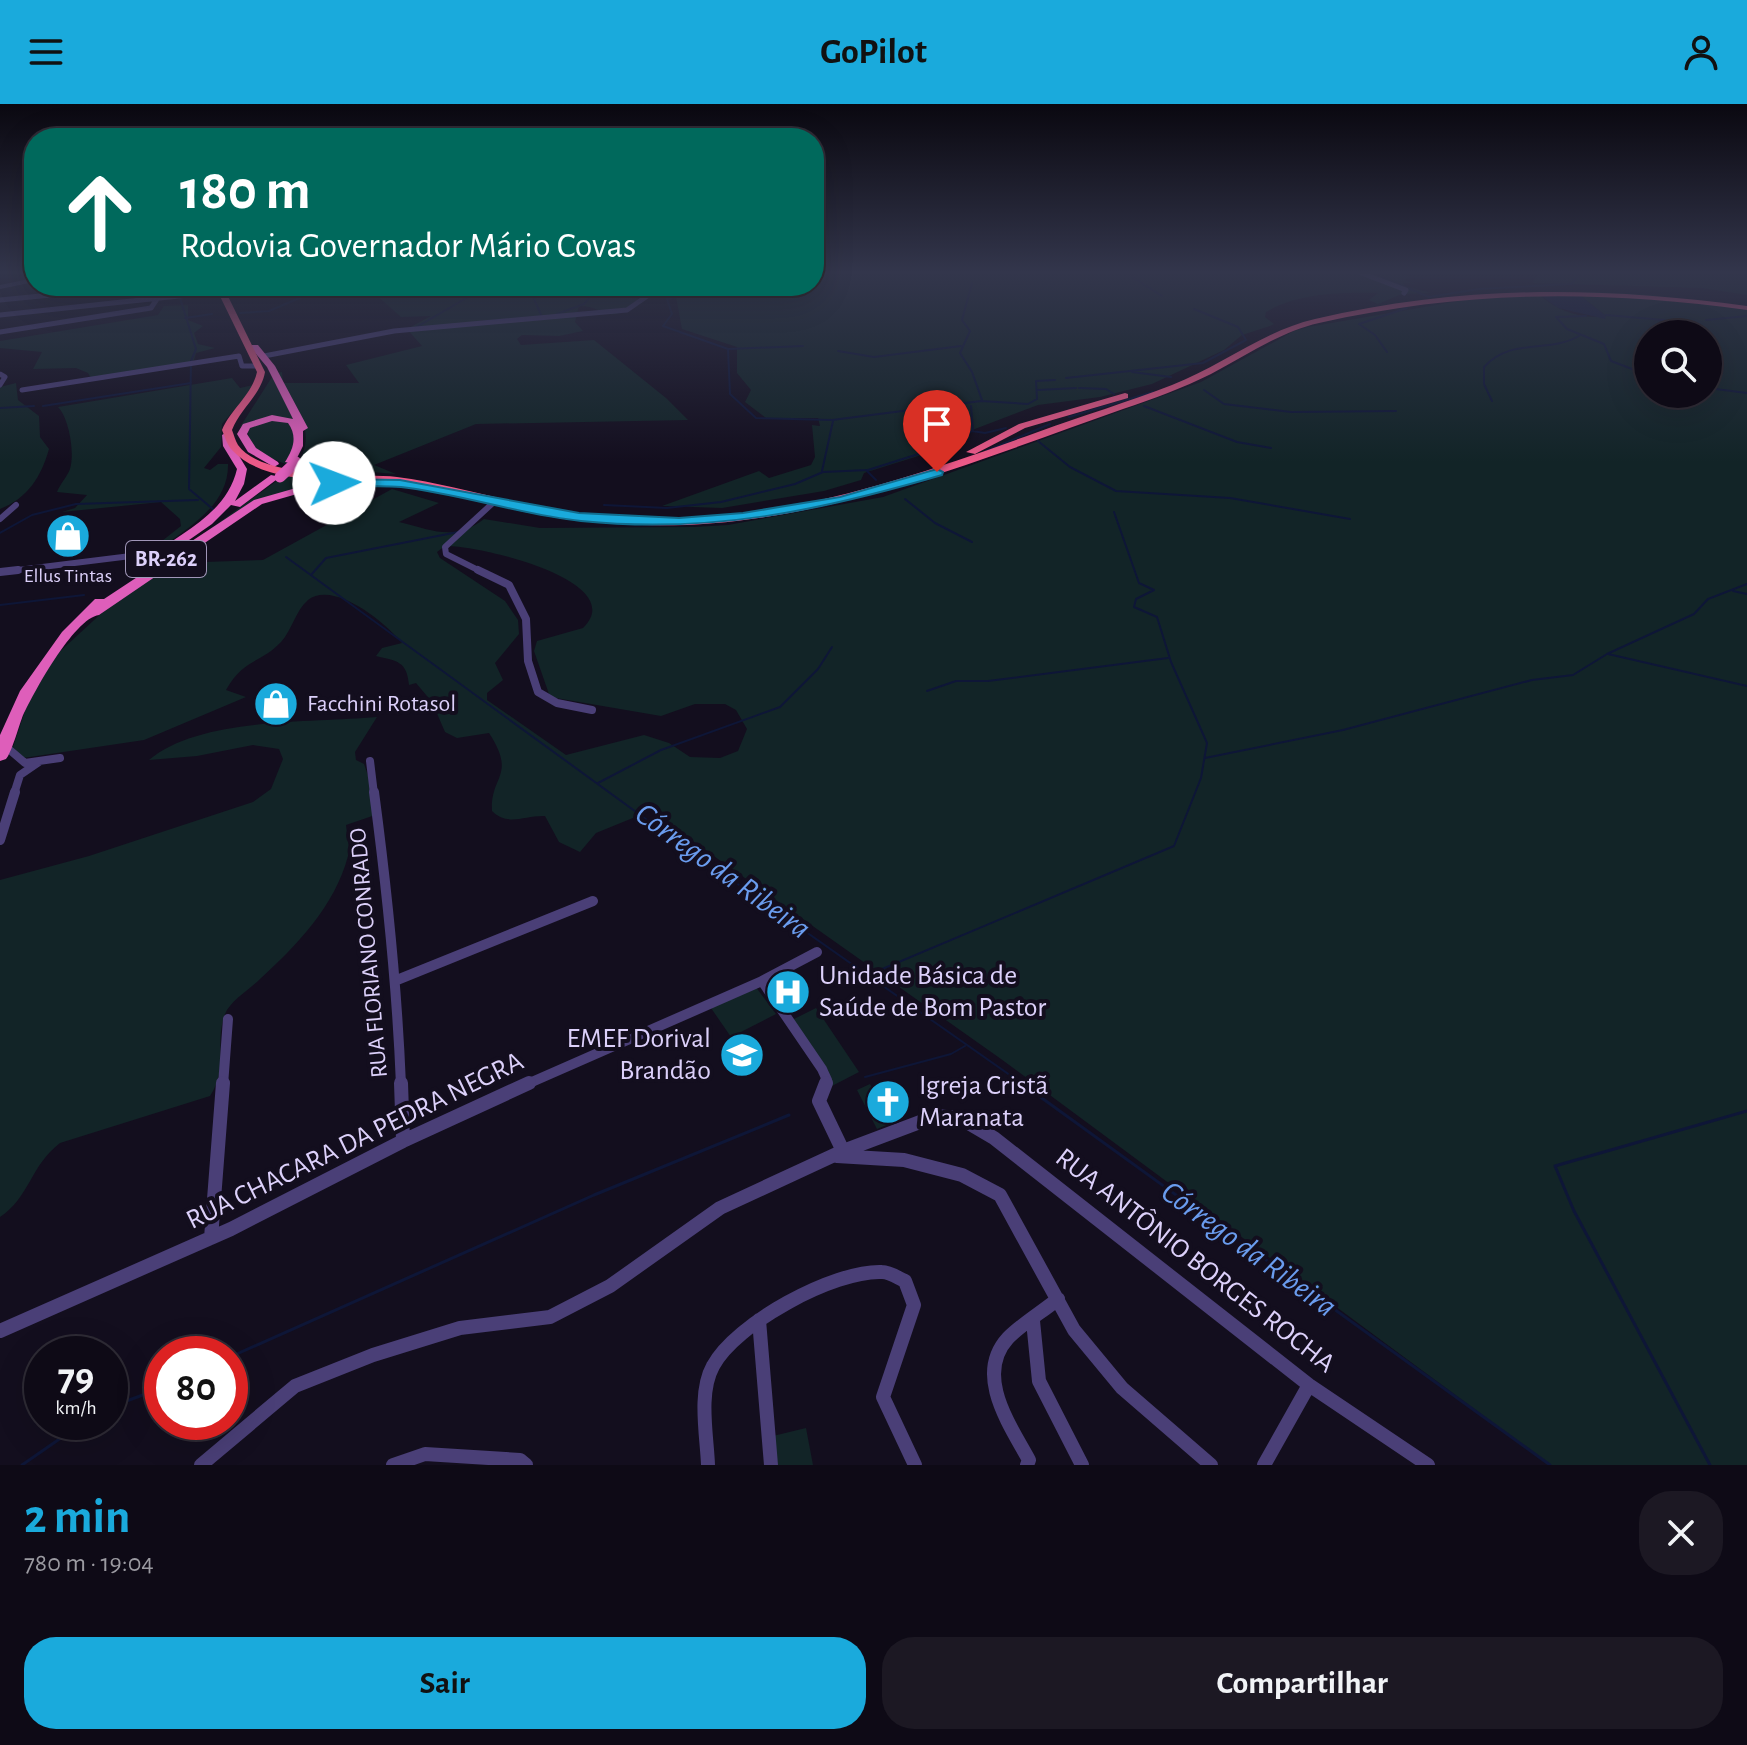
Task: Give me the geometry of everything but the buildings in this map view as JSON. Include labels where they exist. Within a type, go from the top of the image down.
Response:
[{"type":"highway","points":[[243,335],[268,377],[239,416],[235,436],[246,450],[277,472],[310,471],[416,479],[580,514],[679,519],[750,512],[875,489],[949,463],[1007,432],[1096,402],[1168,385],[1272,335]]},
{"type":"highway","points":[[246,335],[253,351]]},
{"type":"highway","points":[[261,361],[260,380],[232,417],[227,435],[242,455],[279,470],[402,481],[495,501],[621,521],[679,522],[743,517],[880,492],[1185,383],[1284,335]]},
{"type":"highway","points":[[233,336],[261,361],[304,431],[304,447],[293,462]]},
{"type":"highway","points":[[1096,402],[1060,417],[1073,420],[1114,408]]},
{"type":"highway","points":[[277,472],[249,447],[242,430],[263,419],[291,421],[298,430],[300,443],[293,462]]},
{"type":"highway","points":[[1007,432],[1046,421],[1058,424],[1027,440]]},
{"type":"highway","name":"BR-262","points":[[2,750],[28,689],[71,628],[102,599],[219,510],[236,491],[242,469],[228,446],[227,435]]},
{"type":"highway","name":"BR-262","points":[[71,628],[110,595],[293,462]]},
{"type":"highway","name":"BR-262","points":[[56,646],[94,612],[277,472]]},
{"type":"highway","name":"BR-262","points":[[94,612],[238,513],[279,495],[317,485],[369,482],[472,496]]},
{"type":"street","points":[[22,390],[239,356],[242,366],[378,335]]},
{"type":"street","points":[[0,374],[5,377],[0,385]]},
{"type":"street","points":[[57,384],[58,393]]},
{"type":"street","points":[[495,501],[445,547],[446,554],[509,585],[526,619],[528,661],[538,692],[557,703],[592,710]]},
{"type":"street","points":[[0,519],[16,505]]},
{"type":"street","points":[[0,572],[163,552]]},
{"type":"street","points":[[2,750],[25,763],[60,758]]},
{"type":"street","name":"RUA FLORIANO CONRADO","points":[[370,761],[390,914],[389,948],[397,980],[403,1141]]},
{"type":"street","points":[[0,840],[20,775],[39,762]]},
{"type":"street","points":[[397,980],[593,901]]},
{"type":"street","name":"RUA CHACARA DA PEDRA NEGRA","points":[[0,1331],[211,1238],[403,1141],[762,981],[817,952]]},
{"type":"street","points":[[762,981],[827,1080],[819,1101],[840,1154],[904,1160],[962,1175],[1000,1195],[1074,1330],[1122,1388],[1211,1465]]},
{"type":"street","points":[[211,1238],[228,1019]]},
{"type":"street","name":"RUA ANTÔNIO BORGES ROCHA","points":[[201,1465],[295,1386],[373,1355],[460,1328],[550,1317],[610,1286],[720,1208],[840,1154],[936,1116],[960,1118],[994,1138],[1309,1385],[1428,1465]]},
{"type":"street","points":[[708,1465],[708,1397],[712,1369],[729,1344],[759,1320],[849,1276],[885,1272],[905,1281],[914,1305],[883,1397],[915,1465]]},
{"type":"street","points":[[1027,1465],[1029,1460],[1000,1404],[993,1371],[1003,1344],[1058,1299]]},
{"type":"street","points":[[759,1320],[771,1465]]},
{"type":"street","points":[[1033,1321],[1039,1381],[1082,1465]]},
{"type":"street","points":[[1264,1465],[1309,1385]]},
{"type":"street","points":[[393,1465],[425,1454],[520,1460],[526,1465]]},
{"type":"shaded area","points":[[39,335],[195,335],[198,344],[215,348],[196,353],[194,360],[185,364],[91,378],[88,373],[76,368],[33,369],[42,352],[0,348],[0,341]]},
{"type":"shaded area","points":[[412,335],[566,335],[522,335],[517,339],[521,345],[594,340],[666,398],[688,420],[476,424],[374,465],[396,474],[295,466],[306,442],[305,430],[297,407],[277,373],[282,372],[283,383],[359,383],[346,365],[422,346]]},
{"type":"shaded area","points":[[699,335],[1243,335],[1224,350],[1152,384],[1100,397],[1038,405],[967,432],[931,452],[864,473],[861,480],[824,491],[722,508],[662,506],[759,471],[769,478],[811,465],[815,457],[812,425],[820,426],[818,418],[766,418],[745,402],[751,390],[737,373],[737,347]]},
{"type":"shaded area","points":[[1288,335],[1634,335],[1634,408],[1722,408],[1722,335],[1747,335],[1747,1465],[1550,1465],[1001,1059],[650,811],[596,833],[580,852],[559,842],[545,816],[511,819],[498,816],[492,811],[492,799],[502,767],[497,747],[489,733],[457,738],[445,732],[432,702],[416,683],[409,685],[406,671],[400,663],[376,656],[382,648],[402,643],[372,615],[345,600],[319,595],[308,600],[281,642],[239,672],[226,690],[246,697],[144,740],[23,758],[13,747],[28,702],[55,656],[118,598],[163,569],[205,562],[263,560],[392,489],[439,503],[399,522],[443,532],[463,530],[484,519],[540,528],[728,525],[883,497],[1201,382]],"holes":[[[445,546],[485,551],[543,568],[568,580],[586,595],[592,611],[583,628],[537,641],[534,651],[550,697],[661,716],[695,704],[725,704],[736,710],[747,729],[738,751],[720,758],[690,757],[669,743],[644,735],[566,755],[487,700],[487,693],[503,680],[495,663],[519,634],[518,620],[505,601],[440,558],[437,552]]]},
{"type":"shaded area","points":[[272,377],[296,421],[271,417],[240,427]]},
{"type":"shaded area","points":[[232,378],[240,388],[253,385],[253,388],[222,424],[221,447],[204,468],[210,470],[218,464],[228,464],[221,493],[202,517],[151,555],[148,552],[181,526],[180,519],[161,502],[62,512],[75,508],[87,495],[57,492],[70,469],[72,454],[68,427],[58,407]]},
{"type":"shaded area","points":[[16,383],[18,400],[39,416],[40,437],[49,449],[42,469],[26,493],[0,509],[0,387]]},
{"type":"shaded area","points":[[266,420],[288,422],[295,431],[293,456],[286,464],[266,456],[251,442],[248,428]]},
{"type":"shaded area","points":[[285,475],[345,480],[269,497],[189,544]]},
{"type":"shaded area","points":[[377,717],[355,752],[356,760],[364,764],[381,813],[346,825],[348,856],[324,908],[287,953],[228,1009],[222,1025],[219,1075],[210,1096],[60,1143],[42,1161],[18,1200],[0,1217],[0,880],[89,856],[253,802],[271,789],[283,759],[279,749],[253,745],[197,756],[149,760],[171,746],[226,729]]},
{"type":"shaded area","points":[[755,986],[776,1014],[731,1037],[711,1008]]},
{"type":"shaded area","points":[[816,1008],[859,1072],[830,1087],[828,1070],[792,1020]]},
{"type":"shaded area","points":[[870,1084],[891,1123],[877,1129],[857,1090]]},
{"type":"shaded area","points":[[806,1428],[813,1465],[778,1465],[773,1436]]},
{"type":"waterway","name":"Córrego da Ribeira","points":[[191,335],[196,349],[191,361],[191,383]]},
{"type":"waterway","points":[[687,335],[728,349]]},
{"type":"waterway","points":[[968,335],[960,353],[972,372],[982,400]]},
{"type":"waterway","points":[[1066,378],[1203,363],[1246,340],[1243,335]]},
{"type":"waterway","points":[[1374,335],[1387,352]]},
{"type":"waterway","points":[[1581,335],[1604,344],[1611,361],[1634,370]]},
{"type":"waterway","points":[[1492,401],[1484,384],[1484,367],[1495,358],[1517,349],[1554,344],[1579,336]]},
{"type":"waterway","points":[[728,349],[803,346]]},
{"type":"waterway","points":[[838,351],[874,357],[961,346]]},
{"type":"waterway","points":[[728,349],[730,394],[756,418],[832,420],[981,401],[1028,404],[1037,399],[1036,381],[1055,380]]},
{"type":"waterway","points":[[1132,372],[1171,377]]},
{"type":"waterway","points":[[43,406],[191,383]]},
{"type":"waterway","name":"Córrego da Ribeira","points":[[191,383],[189,489],[214,510]]},
{"type":"waterway","points":[[1038,390],[1076,388]]},
{"type":"waterway","points":[[1079,388],[1106,389],[1114,394]]},
{"type":"waterway","points":[[1204,390],[1224,404],[1291,412],[1396,411]]},
{"type":"waterway","points":[[1722,390],[1747,393]]},
{"type":"waterway","points":[[1069,417],[1153,392]]},
{"type":"waterway","points":[[0,408],[34,406]]},
{"type":"waterway","points":[[971,406],[973,430]]},
{"type":"waterway","points":[[1144,406],[1237,442],[1271,448]]},
{"type":"waterway","points":[[822,471],[833,421]]},
{"type":"waterway","points":[[986,451],[1050,424]]},
{"type":"waterway","points":[[866,470],[950,444],[972,431],[985,433],[1006,428]]},
{"type":"waterway","points":[[1038,441],[1070,467],[1116,491],[1230,498],[1350,519]]},
{"type":"waterway","points":[[604,505],[667,508],[721,502],[795,484],[823,472],[866,470]]},
{"type":"waterway","points":[[866,470],[876,480]]},
{"type":"waterway","points":[[905,499],[935,523],[972,542]]},
{"type":"waterway","points":[[0,533],[32,515],[76,504],[198,500]]},
{"type":"waterway","points":[[868,975],[1174,846],[1201,778],[1207,743],[1171,662],[1157,617],[1134,607],[1136,599],[1154,590],[1139,583],[1114,512]]},
{"type":"waterway","points":[[311,575],[326,558],[458,532]]},
{"type":"waterway","name":"Córrego da Ribeira","points":[[286,557],[665,833],[1024,1085]]},
{"type":"waterway","points":[[1205,758],[1343,730],[1532,680],[1573,675],[1607,654],[1694,614],[1708,599],[1747,584]]},
{"type":"waterway","points":[[1733,591],[1747,594]]},
{"type":"waterway","points":[[0,605],[84,595]]},
{"type":"waterway","points":[[598,783],[661,750],[780,707],[818,669],[832,647]]},
{"type":"waterway","points":[[1608,654],[1747,686]]},
{"type":"waterway","points":[[927,691],[956,681],[988,681],[1168,658]]},
{"type":"waterway","points":[[865,1077],[951,1054],[965,1046]]},
{"type":"waterway","name":"Córrego da Ribeira","points":[[1021,1083],[1550,1465]]},
{"type":"waterway","points":[[1710,1465],[1574,1211],[1555,1166],[1747,1111]]},
{"type":"waterway","points":[[248,1349],[594,1195],[789,1115]]},
{"type":"waterway","points":[[128,1400],[144,1395]]},
{"type":"waterway","points":[[22,1465],[58,1440]]},
{"type":"place","name":"Ellus Tintas","points":[[68,536]]},
{"type":"place","name":"Facchini Rotasol","points":[[276,704]]},
{"type":"place","name":"Unidade Básica de Saúde de Bom Pastor","points":[[788,992]]},
{"type":"place","name":"EMEF Dorival Brandão","points":[[742,1055]]},
{"type":"place","name":"Igreja Cristã Maranata","points":[[888,1102]]},
{"type":"route","points":[[334,483],[400,484],[579,517],[679,522],[743,517],[842,500],[880,492],[937,472]]}]
